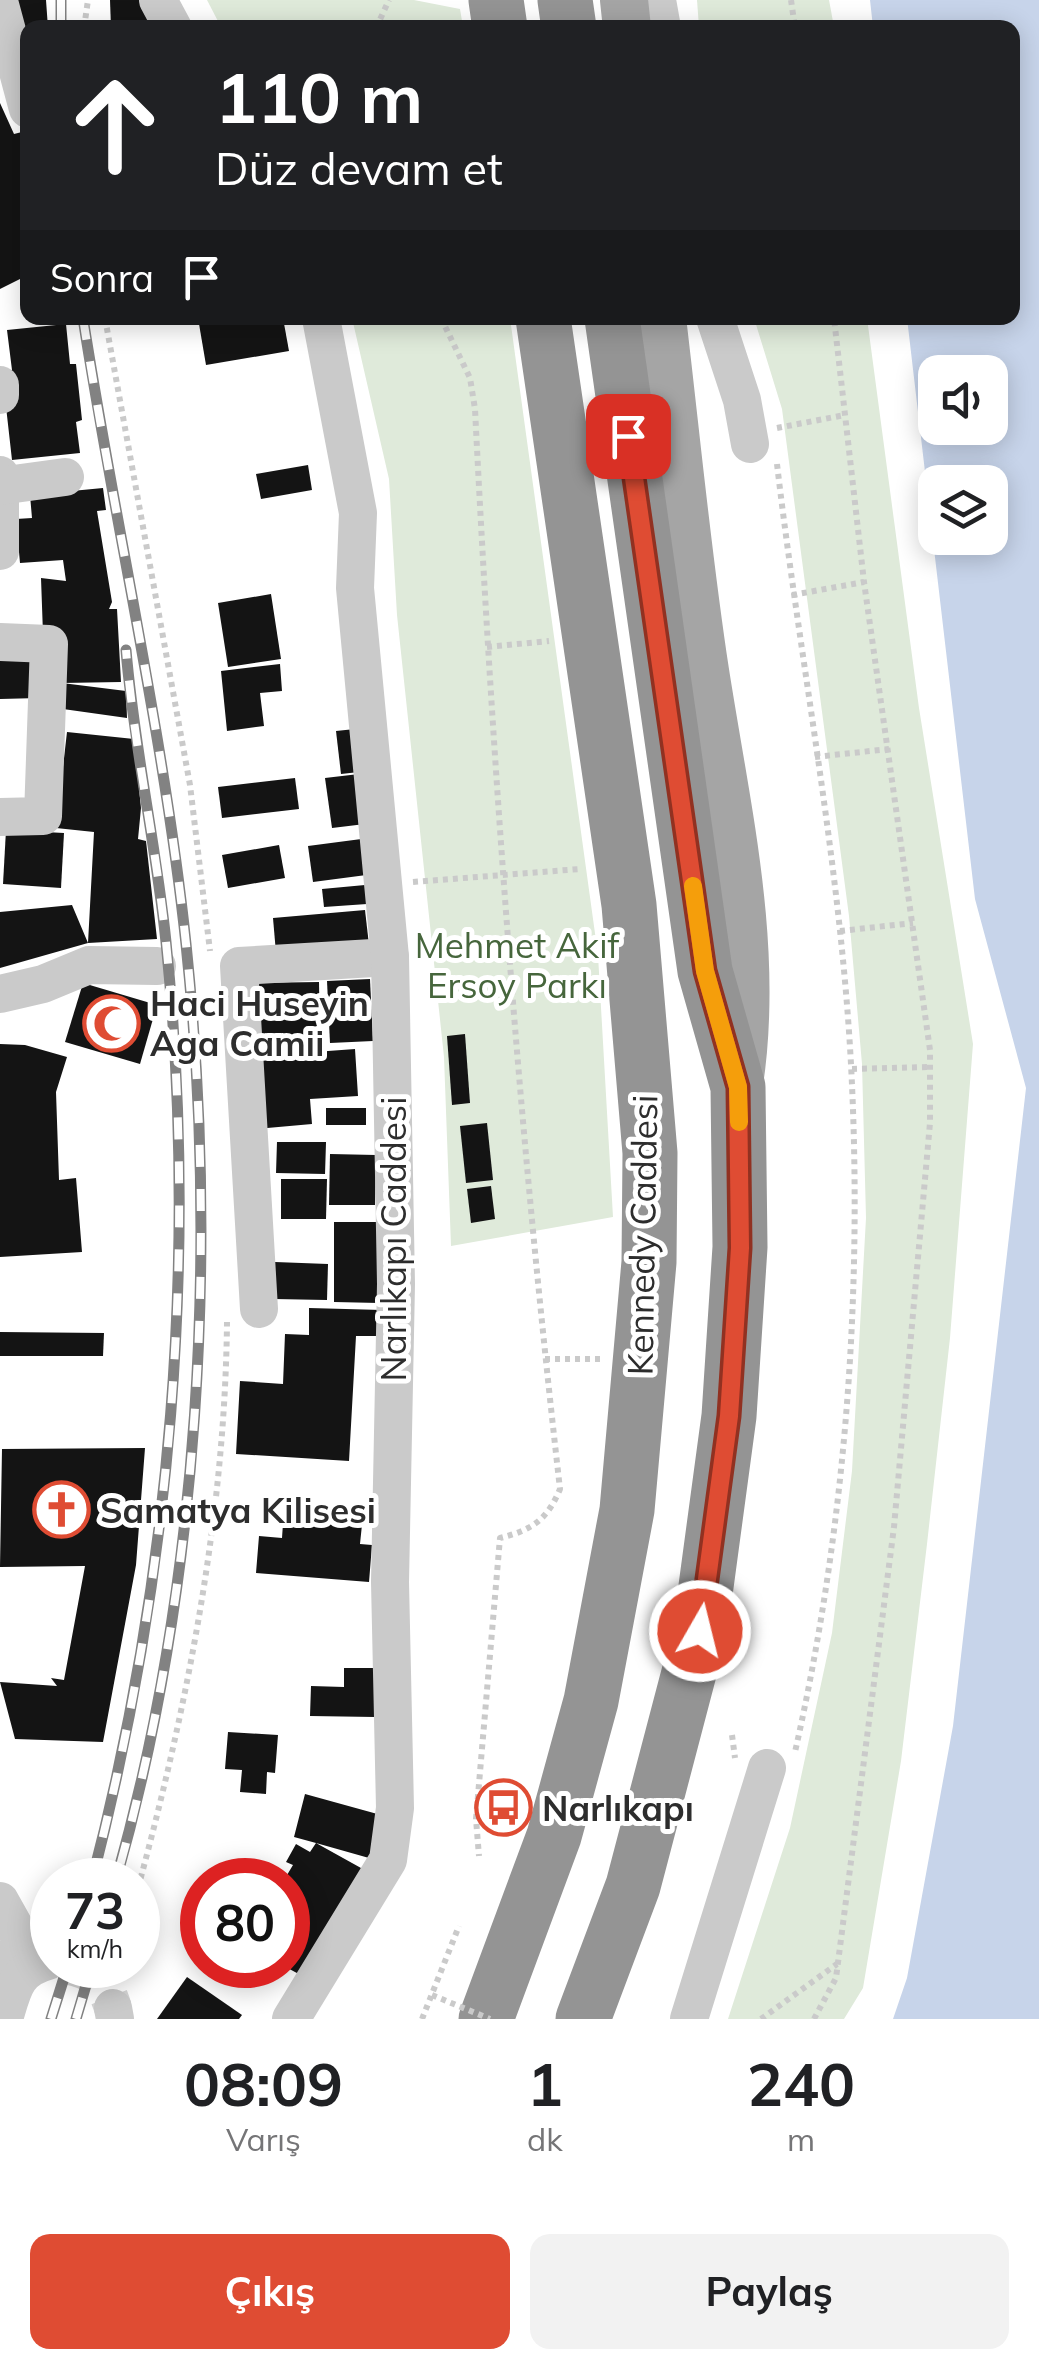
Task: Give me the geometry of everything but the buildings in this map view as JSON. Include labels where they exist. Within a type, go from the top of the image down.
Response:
[{"type":"highway","name":"Kennedy Caddesi","points":[[488,2019],[554,1836],[591,1700],[627,1510],[649,1262],[650,1153],[629,904],[544,325]]},
{"type":"highway","points":[[584,2019],[638,1869],[700,1631],[729,1416],[740,1248],[738,1087],[705,971],[613,325]]},
{"type":"main road","points":[[663,325],[748,970],[748,1022],[738,1087]]},
{"type":"street","points":[[0,5],[20,79]]},
{"type":"street","name":"Narlıkapı Caddesi","points":[[291,2019],[388,1860],[395,1808],[390,1582],[396,1284],[390,957],[355,588],[358,514],[322,325]]},
{"type":"street","points":[[716,325],[742,400],[765,432]]},
{"type":"street","points":[[0,385],[0,395]]},
{"type":"street","points":[[0,476],[0,551]]},
{"type":"street","points":[[0,486],[65,477]]},
{"type":"street","points":[[0,642],[49,644],[43,816],[0,817]]},
{"type":"street","points":[[243,1310],[238,966],[390,957]]},
{"type":"street","points":[[0,994],[43,984],[89,965],[157,966]]},
{"type":"street","points":[[689,2019],[779,1770]]},
{"type":"street","points":[[0,1900],[23,1942],[0,1971]]},
{"type":"street","points":[[4,2019],[17,1977],[30,1966]]},
{"type":"path","points":[[106,325],[190,785],[208,932]]},
{"type":"path","points":[[444,325],[470,378],[532,1252],[560,1489],[550,1513],[528,1531],[500,1538],[476,1820],[479,1856]]},
{"type":"path","points":[[814,2019],[836,1978],[838,1964],[894,1527],[930,1123],[930,1067],[913,923],[864,582],[835,325]]},
{"type":"path","points":[[779,1770],[811,1680],[834,1528],[850,1350],[855,1193],[851,1069],[840,931],[765,432],[845,415]]},
{"type":"path","points":[[792,595],[864,582]]},
{"type":"path","points":[[487,646],[551,641]]},
{"type":"path","points":[[815,757],[890,749]]},
{"type":"path","points":[[408,882],[586,869]]},
{"type":"path","points":[[840,931],[913,923]]},
{"type":"path","points":[[851,1069],[930,1067]]},
{"type":"path","points":[[146,1858],[182,1712],[243,1310]]},
{"type":"path","points":[[545,1360],[602,1359]]},
{"type":"path","points":[[422,2019],[460,1926]]},
{"type":"path","points":[[761,2019],[838,1964]]},
{"type":"path","points":[[432,1994],[488,2019]]},
{"type":"green space","points":[[207,0],[414,0],[460,9],[462,20],[217,20]]},
{"type":"green space","points":[[697,0],[829,0],[833,20],[698,20]]},
{"type":"green space","name":"Mehmet Akif Ersoy Parkı","points":[[354,325],[511,325],[598,955],[613,1217],[451,1246],[444,1057],[397,615],[389,479]]},
{"type":"green space","points":[[756,325],[868,325],[919,708],[973,1044],[950,1338],[901,1761],[863,1988],[844,2019],[728,2019],[790,1828],[832,1633],[852,1471],[866,1218],[862,1064],[849,916],[782,409]]},
{"type":"water","points":[[870,0],[1039,0],[1039,2019],[893,2019],[907,1978],[953,1726],[1026,1088],[975,899],[935,555],[1008,555],[1008,465],[924,465],[922,445],[1008,445],[1008,355],[918,355],[918,412],[908,325],[1020,325],[1020,20],[872,20]]},
{"type":"tunnel","points":[[104,1988],[113,2008]]},
{"type":"railway","points":[[61,0],[61,20]]},
{"type":"railway","points":[[84,325],[177,866],[196,1060],[200,1178],[200,1296],[184,1534],[167,1651],[121,1858]]},
{"type":"railway","points":[[97,1858],[119,1765],[159,1532],[177,1296],[179,1178],[166,942],[126,650]]},
{"type":"railway","points":[[51,2019],[61,1988]]},
{"type":"railway","points":[[76,2019],[85,1988]]},
{"type":"slow traffic","points":[[693,886],[705,971],[738,1087],[739,1122]]},
{"type":"place","name":"Haci Huseyin Aga Camii","points":[[111,1023]]},
{"type":"place","name":"Samatya Kilisesi","points":[[61,1510]]},
{"type":"place","name":"Narlıkapı","points":[[503,1808]]},
{"type":"route","points":[[628,436],[705,971],[738,1087],[740,1248],[729,1416],[700,1631]]}]
